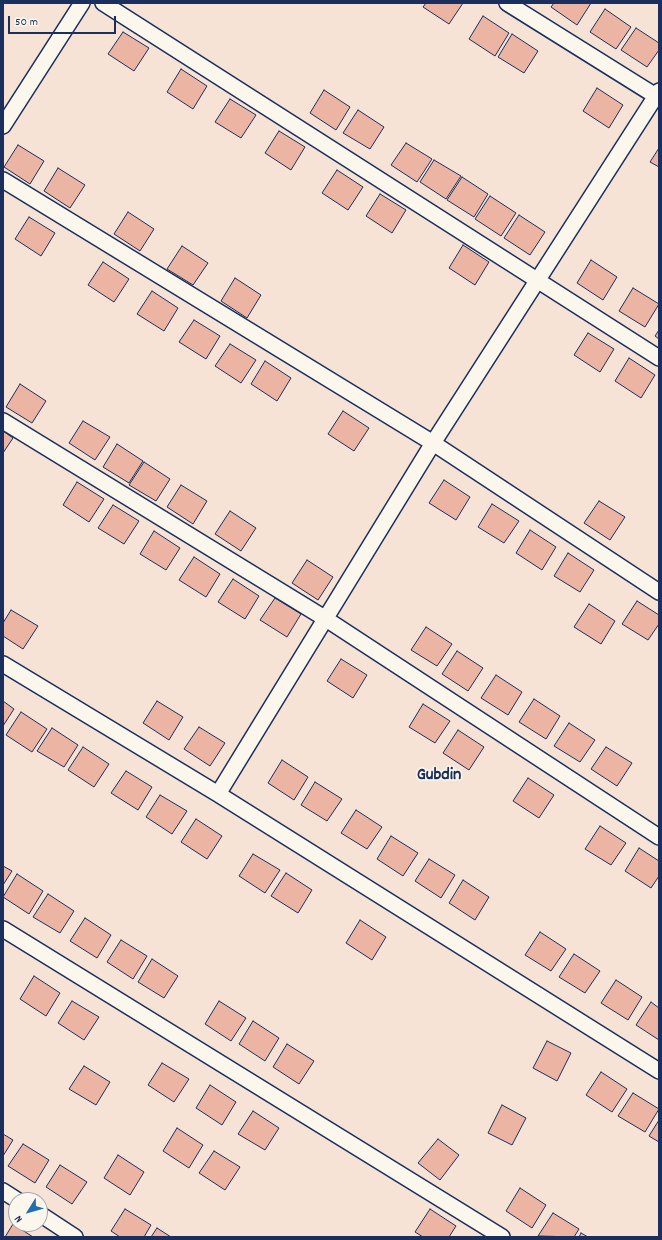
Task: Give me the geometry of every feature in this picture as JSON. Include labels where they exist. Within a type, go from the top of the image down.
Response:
[{"type":"street","points":[[3,126],[82,3]]},
{"type":"street","points":[[103,3],[659,358]]},
{"type":"street","points":[[218,794],[433,443],[536,280],[658,95],[507,3]]},
{"type":"street","points":[[3,180],[433,443],[659,592]]},
{"type":"street","points":[[3,421],[326,619],[659,837]]},
{"type":"street","points":[[3,664],[218,794],[659,1071]]},
{"type":"street","points":[[3,929],[502,1237]]},
{"type":"street","points":[[48,1219],[75,1237]]},
{"type":"building","points":[[426,3],[463,3],[449,24],[423,7]]},
{"type":"building","points":[[554,3],[591,3],[577,25],[551,7]]},
{"type":"building","points":[[605,9],[631,27],[616,49],[590,32]]},
{"type":"building","points":[[483,16],[509,33],[495,56],[469,39]]},
{"type":"building","points":[[636,28],[659,43],[659,50],[647,67],[621,50]]},
{"type":"building","points":[[123,32],[149,48],[134,71],[108,54]]},
{"type":"building","points":[[512,34],[538,51],[524,73],[498,57]]},
{"type":"building","points":[[181,69],[207,86],[193,109],[167,92]]},
{"type":"building","points":[[597,88],[623,105],[609,128],[583,111]]},
{"type":"building","points":[[324,90],[350,107],[336,130],[310,113]]},
{"type":"building","points":[[230,99],[256,115],[241,138],[215,122]]},
{"type":"building","points":[[358,110],[384,127],[370,149],[343,133]]},
{"type":"building","points":[[279,131],[305,147],[291,170],[265,153]]},
{"type":"building","points":[[406,143],[432,159],[417,182],[391,165]]},
{"type":"building","points":[[18,145],[44,161],[30,184],[4,167]]},
{"type":"building","points":[[659,148],[659,167],[650,162]]},
{"type":"building","points":[[434,160],[461,176],[446,199],[420,182]]},
{"type":"building","points":[[58,168],[85,185],[70,208],[44,191]]},
{"type":"building","points":[[337,170],[363,187],[348,210],[322,193]]},
{"type":"building","points":[[462,177],[488,194],[474,217],[447,200]]},
{"type":"building","points":[[380,194],[406,210],[392,233],[366,216]]},
{"type":"building","points":[[490,196],[516,213],[501,236],[475,219]]},
{"type":"building","points":[[128,212],[154,229],[140,251],[114,234]]},
{"type":"building","points":[[519,215],[545,232],[530,255],[504,238]]},
{"type":"building","points":[[29,217],[55,233],[41,256],[15,239]]},
{"type":"building","points":[[463,245],[489,262],[475,285],[449,268]]},
{"type":"building","points":[[182,246],[208,263],[193,285],[167,269]]},
{"type":"building","points":[[591,260],[617,277],[603,300],[577,283]]},
{"type":"building","points":[[103,262],[129,279],[114,302],[88,285]]},
{"type":"building","points":[[235,278],[261,295],[247,318],[221,301]]},
{"type":"building","points":[[633,288],[659,304],[645,327],[619,311]]},
{"type":"building","points":[[152,291],[178,308],[164,331],[137,314]]},
{"type":"building","points":[[194,320],[220,336],[206,359],[179,342]]},
{"type":"building","points":[[659,330],[659,339],[655,336]]},
{"type":"building","points":[[588,333],[614,349],[600,372],[574,355]]},
{"type":"building","points":[[230,344],[256,360],[241,383],[215,366]]},
{"type":"building","points":[[629,358],[655,375],[641,398],[615,381]]},
{"type":"building","points":[[265,361],[291,378],[277,401],[251,384]]},
{"type":"building","points":[[20,384],[46,401],[32,423],[6,407]]},
{"type":"building","points":[[343,411],[369,428],[354,451],[328,434]]},
{"type":"building","points":[[83,421],[110,437],[95,460],[69,443]]},
{"type":"building","points":[[3,431],[13,438],[3,453]]},
{"type":"building","points":[[117,444],[143,461],[129,483],[103,467]]},
{"type":"building","points":[[144,462],[170,479],[156,501],[129,485]]},
{"type":"building","points":[[444,480],[470,497],[456,520],[429,503]]},
{"type":"building","points":[[77,482],[104,499],[89,522],[63,505]]},
{"type":"building","points":[[181,485],[207,501],[193,524],[167,507]]},
{"type":"building","points":[[599,501],[625,517],[610,540],[584,523]]},
{"type":"building","points":[[492,504],[519,521],[504,543],[478,527]]},
{"type":"building","points":[[113,505],[139,521],[124,544],[98,528]]},
{"type":"building","points":[[230,511],[256,528],[241,551],[215,534]]},
{"type":"building","points":[[530,530],[556,547],[542,570],[516,553]]},
{"type":"building","points":[[154,531],[180,548],[166,570],[140,554]]},
{"type":"building","points":[[568,553],[594,570],[580,592],[554,576]]},
{"type":"building","points":[[194,557],[220,574],[206,597],[179,580]]},
{"type":"building","points":[[307,560],[333,577],[318,600],[292,583]]},
{"type":"building","points":[[233,579],[259,596],[245,619],[218,602]]},
{"type":"building","points":[[275,598],[301,614],[287,637],[260,620]]},
{"type":"building","points":[[637,601],[659,615],[659,624],[648,640],[622,624]]},
{"type":"building","points":[[589,604],[615,621],[601,644],[574,627]]},
{"type":"building","points":[[11,610],[38,626],[23,649],[3,636],[3,623]]},
{"type":"building","points":[[426,627],[452,644],[437,666],[411,650]]},
{"type":"building","points":[[457,651],[483,668],[468,691],[442,674]]},
{"type":"building","points":[[341,659],[367,675],[353,698],[327,681]]},
{"type":"building","points":[[496,675],[522,692],[508,715],[481,698]]},
{"type":"building","points":[[534,699],[560,716],[546,739],[519,722]]},
{"type":"building","points":[[3,701],[14,709],[3,726]]},
{"type":"building","points":[[157,701],[183,717],[169,740],[143,723]]},
{"type":"building","points":[[423,704],[450,721],[435,743],[409,727]]},
{"type":"building","points":[[21,712],[47,729],[32,752],[6,735]]},
{"type":"building","points":[[569,723],[595,740],[580,762],[554,746]]},
{"type":"building","points":[[199,727],[225,743],[210,766],[184,749]]},
{"type":"building","points":[[52,728],[78,745],[64,767],[37,751]]},
{"type":"building","points":[[458,730],[484,747],[469,770],[443,753]]},
{"type":"building","points":[[83,747],[109,764],[94,787],[68,770]]},
{"type":"building","points":[[606,747],[632,763],[617,786],[591,769]]},
{"type":"building","points":[[282,760],[308,777],[294,800],[268,783]]},
{"type":"building","points":[[126,771],[152,787],[138,810],[111,793]]},
{"type":"building","points":[[528,778],[554,795],[539,818],[513,801]]},
{"type":"building","points":[[315,782],[342,799],[327,821],[301,805]]},
{"type":"building","points":[[160,795],[187,811],[172,834],[146,817]]},
{"type":"building","points":[[356,810],[382,827],[367,849],[341,833]]},
{"type":"building","points":[[196,819],[222,836],[207,859],[181,842]]},
{"type":"building","points":[[600,826],[626,843],[611,865],[585,849]]},
{"type":"building","points":[[391,836],[418,853],[403,876],[377,859]]},
{"type":"building","points":[[639,848],[659,861],[659,876],[651,888],[625,871]]},
{"type":"building","points":[[253,854],[280,870],[265,893],[239,876]]},
{"type":"building","points":[[429,859],[455,875],[441,898],[415,881]]},
{"type":"building","points":[[3,866],[12,871],[3,885]]},
{"type":"building","points":[[286,873],[312,890],[298,913],[271,896]]},
{"type":"building","points":[[17,874],[43,891],[29,914],[3,897]]},
{"type":"building","points":[[463,880],[489,897],[475,920],[449,903]]},
{"type":"building","points":[[48,894],[74,911],[60,933],[33,917]]},
{"type":"building","points":[[85,918],[111,935],[97,958],[70,941]]},
{"type":"building","points":[[360,920],[386,937],[372,960],[346,943]]},
{"type":"building","points":[[540,932],[566,949],[551,971],[525,955]]},
{"type":"building","points":[[121,940],[147,956],[133,979],[107,962]]},
{"type":"building","points":[[574,954],[600,971],[585,993],[559,977]]},
{"type":"building","points":[[152,959],[178,976],[164,998],[138,982]]},
{"type":"building","points":[[34,976],[60,993],[46,1016],[20,999]]},
{"type":"building","points":[[616,980],[642,997],[628,1020],[601,1003]]},
{"type":"building","points":[[72,1001],[99,1017],[84,1040],[58,1023]]},
{"type":"building","points":[[219,1001],[246,1018],[231,1041],[205,1024]]},
{"type":"building","points":[[651,1002],[659,1008],[659,1040],[636,1025]]},
{"type":"building","points":[[253,1021],[279,1038],[265,1061],[239,1044]]},
{"type":"building","points":[[547,1041],[571,1053],[557,1081],[533,1068]]},
{"type":"building","points":[[287,1044],[314,1061],[299,1084],[273,1067]]},
{"type":"building","points":[[162,1063],[189,1079],[174,1102],[148,1085]]},
{"type":"building","points":[[84,1066],[110,1082],[96,1105],[69,1089]]},
{"type":"building","points":[[601,1072],[627,1089],[612,1112],[586,1095]]},
{"type":"building","points":[[210,1085],[236,1102],[222,1125],[196,1108]]},
{"type":"building","points":[[633,1093],[659,1109],[645,1132],[618,1116]]},
{"type":"building","points":[[502,1105],[526,1118],[512,1145],[488,1133]]},
{"type":"building","points":[[253,1111],[279,1128],[265,1150],[238,1134]]},
{"type":"building","points":[[659,1120],[659,1142],[649,1136]]},
{"type":"building","points":[[177,1128],[203,1145],[189,1168],[163,1151]]},
{"type":"building","points":[[3,1134],[13,1140],[3,1156]]},
{"type":"building","points":[[438,1139],[459,1155],[440,1180],[418,1163]]},
{"type":"building","points":[[23,1144],[49,1160],[35,1183],[8,1166]]},
{"type":"building","points":[[214,1151],[240,1167],[225,1190],[199,1173]]},
{"type":"building","points":[[118,1155],[144,1172],[130,1195],[104,1178]]},
{"type":"building","points":[[60,1165],[87,1182],[72,1204],[46,1187]]},
{"type":"building","points":[[520,1188],[546,1205],[532,1228],[506,1211]]},
{"type":"building","points":[[125,1209],[151,1225],[144,1237],[120,1237],[111,1231]]},
{"type":"building","points":[[430,1209],[456,1226],[449,1237],[423,1237],[415,1232]]},
{"type":"building","points":[[553,1213],[579,1229],[574,1237],[538,1236]]},
{"type":"building","points":[[157,1228],[171,1237],[151,1237]]},
{"type":"building","points":[[8,1232],[25,1232],[33,1237],[5,1237]]},
{"type":"building","points":[[581,1233],[588,1237],[579,1237]]},
{"type":"district","name":"Gubdin","points":[[439,777]]}]
